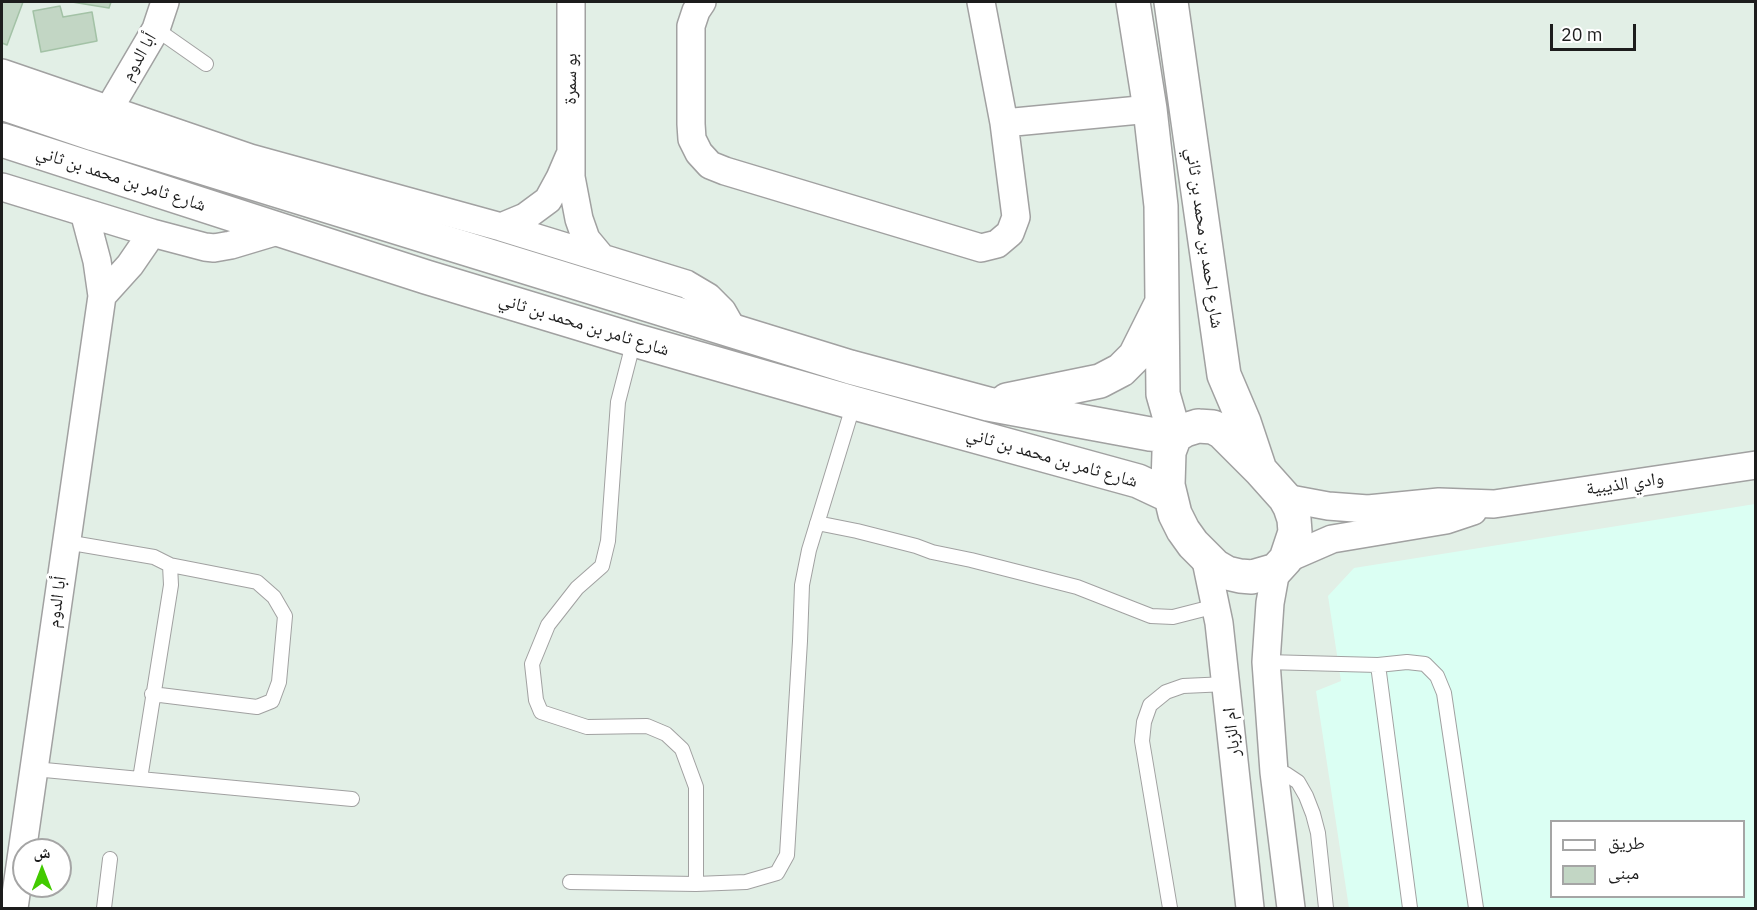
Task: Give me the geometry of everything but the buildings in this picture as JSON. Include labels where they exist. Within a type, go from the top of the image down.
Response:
[{"type":"street","name":"أبا الدوم","points":[[109,109],[156,28],[165,2]]},
{"type":"street","name":"بو سمرة","points":[[571,2],[570,156],[572,188],[586,239],[601,257]]},
{"type":"street","points":[[702,2],[696,11],[692,26],[692,139],[699,153],[710,165],[981,248],[997,244],[1010,233],[1016,217],[1004,123],[981,2]]},
{"type":"street","name":"شارع احمد بن محمد بن ثاني","points":[[1133,2],[1150,109],[1161,206],[1163,394],[1175,436]]},
{"type":"street","name":"شارع احمد بن محمد بن ثاني","points":[[1171,2],[1224,375],[1244,422],[1260,470]]},
{"type":"street","points":[[2,73],[250,158],[501,226],[686,284],[708,297],[722,311],[734,332]]},
{"type":"street","name":"شارع ثامر بن محمد بن ثاني","points":[[2,103],[106,138],[850,367],[988,404],[1150,434],[1175,436]]},
{"type":"street","points":[[1004,123],[1150,109]]},
{"type":"street","name":"شارع ثامر بن محمد بن ثاني","points":[[2,140],[426,277],[634,340],[1138,481],[1170,496]]},
{"type":"street","name":"بو سمرة","points":[[501,226],[525,217],[548,200],[570,156]]},
{"type":"street","points":[[2,187],[197,246],[214,248],[231,246],[281,230]]},
{"type":"street","name":"أبا الدوم","points":[[14,909],[102,296],[97,261],[84,212]]},
{"type":"street","points":[[102,296],[130,265],[152,233]]},
{"type":"street","points":[[988,404],[1100,381],[1121,370],[1135,356],[1163,302]]},
{"type":"street","points":[[1281,564],[1264,574],[1252,577],[1240,576],[1227,573],[1215,566],[1193,544],[1175,514],[1168,485],[1169,452],[1175,436],[1194,426],[1213,427],[1222,432],[1285,498],[1294,519],[1294,532],[1281,564],[1270,603],[1266,662],[1274,772],[1291,909]]},
{"type":"street","name":"وادي الذيبية","points":[[1281,564],[1332,538],[1446,520],[1494,504],[1755,465]]},
{"type":"street","name":"وادي الذيبية","points":[[1285,498],[1328,506],[1368,509],[1439,502],[1494,504]]},
{"type":"street","name":"ام الزبار","points":[[1205,556],[1216,606],[1227,684],[1250,909]]},
{"type":"lane","points":[[156,28],[206,64]]},
{"type":"lane","points":[[634,340],[618,402],[608,541],[602,566],[577,588],[548,625],[532,664],[536,700],[541,712],[587,727],[647,726],[666,734],[682,749],[696,787],[696,884]]},
{"type":"lane","points":[[570,882],[696,884],[746,882],[777,873],[787,855],[802,585],[809,550],[854,403]]},
{"type":"lane","points":[[817,523],[1077,587],[1151,616],[1173,616],[1216,606]]},
{"type":"lane","points":[[66,542],[154,557],[170,566],[257,582],[274,597],[285,616],[279,682],[272,701],[257,707],[152,694]]},
{"type":"lane","points":[[140,779],[171,585],[170,566]]},
{"type":"lane","points":[[1266,662],[1378,665],[1407,662],[1425,664],[1437,676],[1444,693],[1476,909]]},
{"type":"lane","points":[[1378,665],[1410,909]]},
{"type":"lane","points":[[1170,909],[1142,741],[1144,722],[1150,705],[1166,692],[1183,686],[1227,684]]},
{"type":"lane","points":[[34,769],[352,799]]},
{"type":"lane","points":[[1274,772],[1286,774],[1298,782],[1310,805],[1318,833],[1326,909]]},
{"type":"lane","points":[[104,909],[110,859]]},
{"type":"shaded area","points":[[1755,504],[1755,908],[1349,908],[1316,691],[1341,681],[1328,596],[1354,568]]}]
